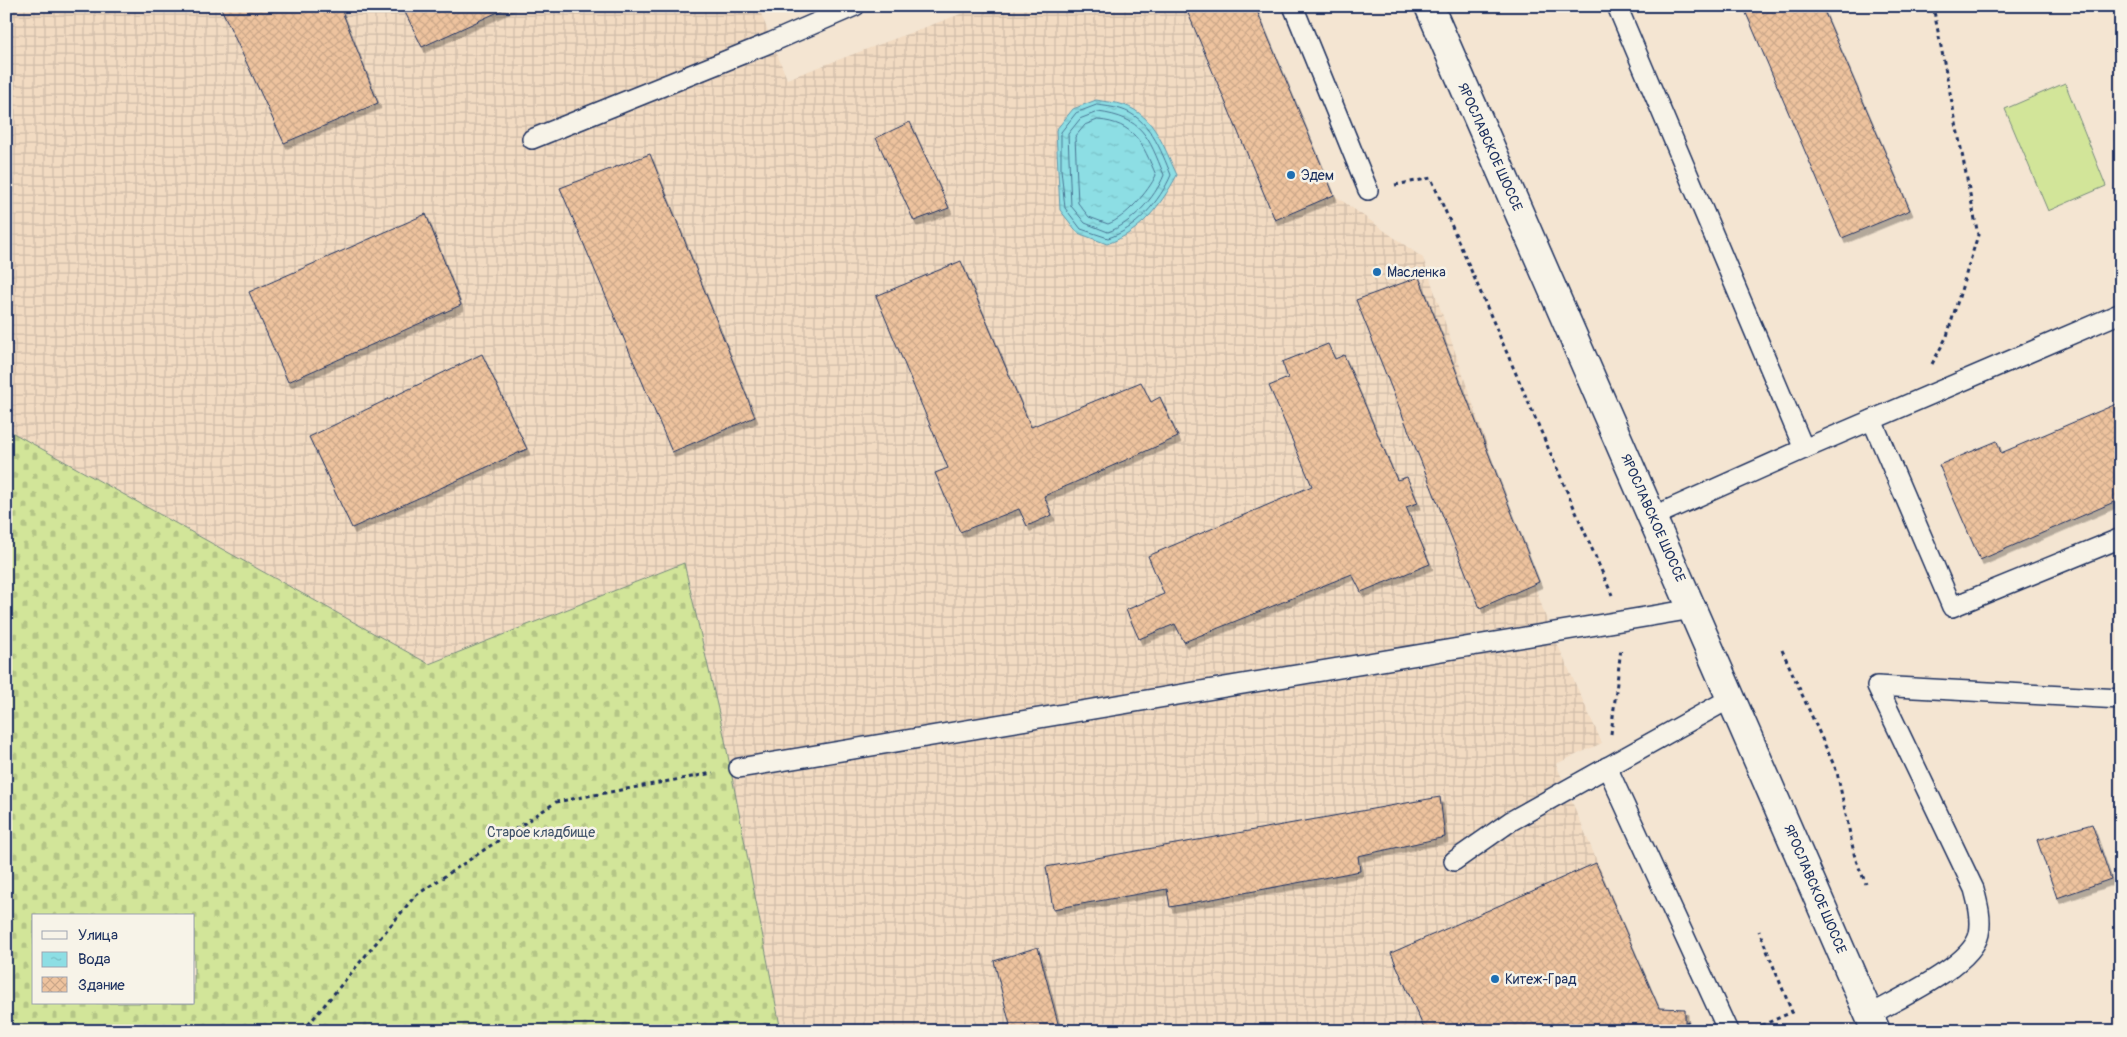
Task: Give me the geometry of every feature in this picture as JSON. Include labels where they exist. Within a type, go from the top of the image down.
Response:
[{"type":"main road","name":"ЯРОСЛАВСКОЕ ШОССЕ","points":[[1429,6],[1873,1023]]},
{"type":"lane","points":[[532,139],[772,42],[855,6]]},
{"type":"lane","points":[[1293,6],[1368,190]]},
{"type":"lane","points":[[1617,6],[1804,449]]},
{"type":"lane","points":[[1652,517],[2121,312]]},
{"type":"lane","points":[[1872,420],[1952,607],[2121,538]]},
{"type":"lane","points":[[739,768],[1693,609]]},
{"type":"lane","points":[[1873,1023],[1964,958],[1979,936],[1980,916],[1974,889],[1877,686],[2121,699]]},
{"type":"lane","points":[[1454,861],[1511,820],[1732,698]]},
{"type":"lane","points":[[1608,767],[1728,1031]]},
{"type":"path","points":[[1910,404],[1947,336],[1978,235],[1933,6]]},
{"type":"path","points":[[1368,190],[1431,178],[1624,621],[1608,767]]},
{"type":"path","points":[[1782,650],[1836,772],[1855,858],[1866,884]]},
{"type":"path","points":[[303,1031],[415,896],[556,802],[739,768]]},
{"type":"path","points":[[1751,1031],[1792,1012],[1759,931]]},
{"type":"path","points":[[1685,1024],[1688,1022],[1693,1031]]},
{"type":"shaded area","points":[[6,6],[758,6],[787,79],[982,6],[1255,6],[1334,195],[1423,258],[1547,621],[1602,743],[1556,764],[1659,1008],[1685,1009],[1694,1031],[781,1031],[724,735],[684,563],[429,664],[6,429]]},
{"type":"green space","points":[[2065,83],[2106,186],[2048,211],[2005,109]]},
{"type":"green space","name":"Старое кладбище","points":[[6,429],[429,664],[684,563],[724,735],[781,1031],[6,1031]]},
{"type":"water","points":[[1096,100],[1124,105],[1144,117],[1163,144],[1177,175],[1157,207],[1140,225],[1119,239],[1107,244],[1078,233],[1060,210],[1056,130],[1073,109]]},
{"type":"building","points":[[220,6],[340,6],[378,103],[284,143]]},
{"type":"building","points":[[402,6],[511,6],[422,47]]},
{"type":"building","points":[[1185,6],[1255,6],[1334,195],[1275,220]]},
{"type":"building","points":[[1743,6],[1822,6],[1910,210],[1842,238]]},
{"type":"building","points":[[910,122],[949,208],[914,221],[876,138]]},
{"type":"building","points":[[650,154],[755,417],[672,452],[560,188]]},
{"type":"building","points":[[426,214],[461,305],[288,382],[249,292]]},
{"type":"building","points":[[961,261],[1031,427],[1141,382],[1151,402],[1160,397],[1178,437],[1044,496],[1052,515],[1027,526],[1019,509],[960,532],[935,473],[948,468],[876,296]]},
{"type":"building","points":[[1419,277],[1539,582],[1480,608],[1356,300]]},
{"type":"building","points":[[1328,344],[1335,359],[1344,355],[1397,480],[1407,477],[1418,503],[1406,507],[1430,564],[1361,592],[1352,574],[1184,642],[1175,624],[1139,639],[1126,610],[1164,594],[1148,556],[1312,486],[1269,386],[1288,378],[1282,362]]},
{"type":"building","points":[[482,354],[527,449],[352,528],[309,437]]},
{"type":"building","points":[[2121,402],[2121,499],[1980,560],[1939,465],[1997,441],[2001,453]]},
{"type":"building","points":[[1440,797],[1445,837],[1358,856],[1360,871],[1170,907],[1167,889],[1053,909],[1046,867]]},
{"type":"building","points":[[2092,824],[2111,879],[2057,898],[2037,840]]},
{"type":"building","points":[[1596,863],[1659,1008],[1685,1009],[1685,1024],[1691,1031],[1425,1031],[1391,953]]},
{"type":"building","points":[[1038,947],[1060,1031],[1005,1031],[1010,1025],[994,961]]},
{"type":"place","name":"Эдем","points":[[1291,175]]},
{"type":"place","name":"Масленка","points":[[1377,272]]},
{"type":"place","name":"Китеж-Град","points":[[1495,979]]}]
